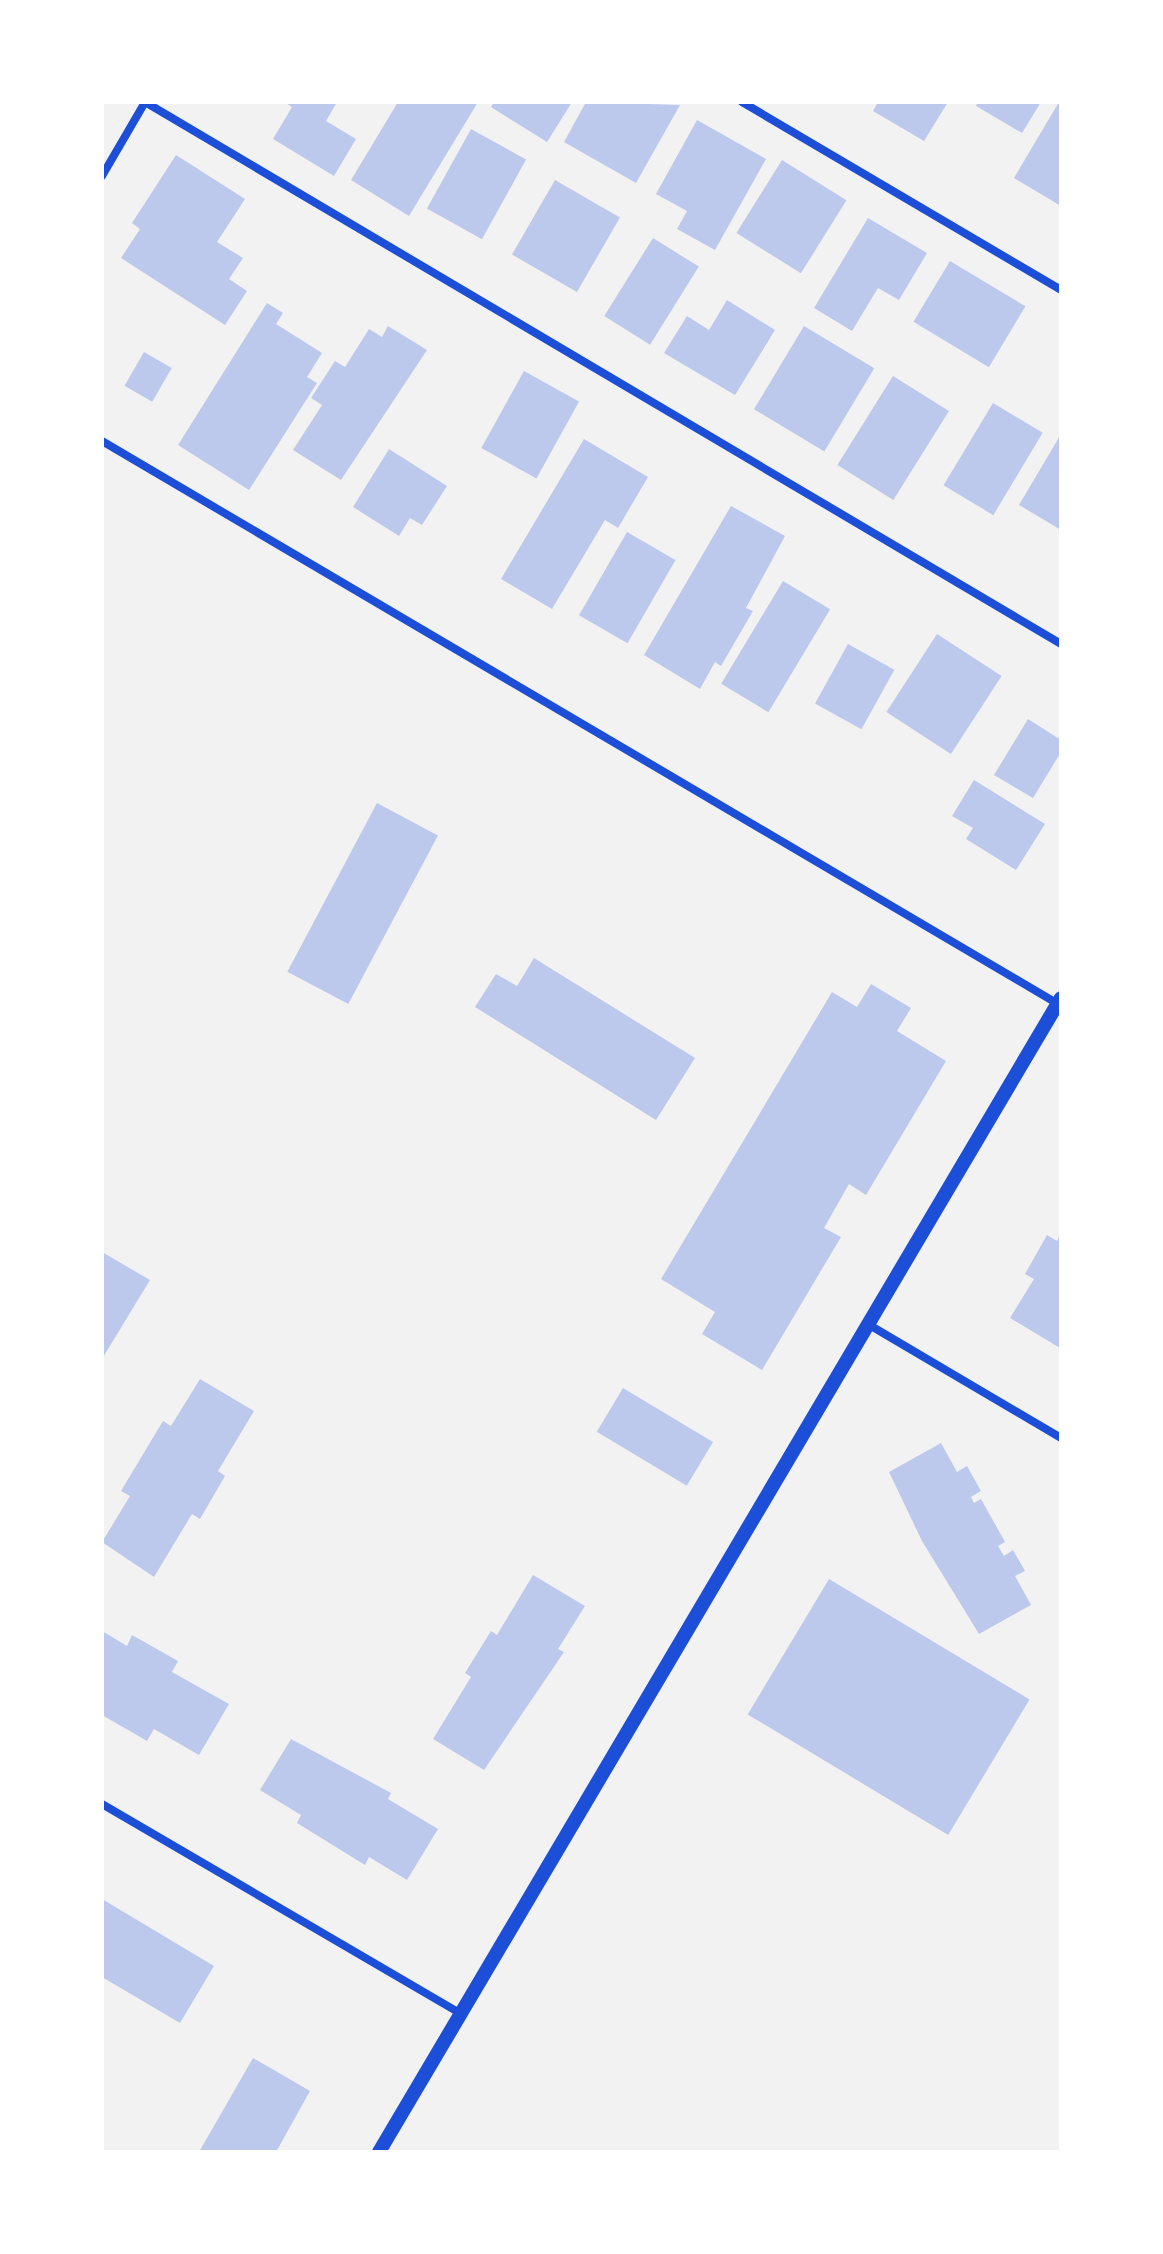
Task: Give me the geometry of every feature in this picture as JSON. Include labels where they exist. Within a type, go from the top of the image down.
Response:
[{"type":"street","points":[[102,176],[145,102],[1061,644]]},
{"type":"street","points":[[742,102],[1061,290]]},
{"type":"street","points":[[102,441],[1059,1001],[379,2152]]},
{"type":"street","points":[[866,1323],[1061,1438]]},
{"type":"street","points":[[102,1804],[461,2014]]},
{"type":"building","points":[[284,102],[337,102],[326,121],[356,139],[334,176],[273,139],[292,107]]},
{"type":"building","points":[[398,102],[478,102],[409,216],[351,180]]},
{"type":"building","points":[[494,102],[572,102],[547,142],[491,107]]},
{"type":"building","points":[[586,102],[680,105],[636,183],[564,142]]},
{"type":"building","points":[[878,102],[948,102],[924,141],[873,111]]},
{"type":"building","points":[[978,102],[1041,102],[1022,133],[976,106]]},
{"type":"building","points":[[1061,102],[1061,206],[1014,178]]},
{"type":"building","points":[[697,120],[766,159],[715,250],[677,229],[687,211],[656,194]]},
{"type":"building","points":[[471,129],[526,160],[482,239],[427,209]]},
{"type":"building","points":[[176,155],[245,199],[217,242],[243,258],[229,279],[247,291],[225,325],[121,258],[140,229],[132,223]]},
{"type":"building","points":[[782,160],[846,200],[801,273],[736,233]]},
{"type":"building","points":[[555,180],[620,218],[577,292],[512,254]]},
{"type":"building","points":[[868,218],[927,253],[899,300],[878,288],[852,331],[814,308]]},
{"type":"building","points":[[653,238],[699,267],[650,345],[604,316]]},
{"type":"building","points":[[950,261],[1025,306],[989,367],[913,322]]},
{"type":"building","points":[[727,300],[775,330],[735,395],[664,353],[687,316],[709,330]]},
{"type":"building","points":[[267,303],[283,313],[276,324],[322,353],[307,377],[317,383],[249,490],[178,445]]},
{"type":"building","points":[[388,326],[427,350],[341,480],[293,450],[322,405],[311,398],[335,361],[345,367],[369,329],[382,337]]},
{"type":"building","points":[[804,326],[874,368],[824,451],[754,409]]},
{"type":"building","points":[[144,352],[172,368],[152,402],[124,386]]},
{"type":"building","points":[[524,371],[579,402],[536,479],[481,448]]},
{"type":"building","points":[[893,376],[949,411],[893,500],[837,465]]},
{"type":"building","points":[[993,403],[1043,433],[993,515],[944,485]]},
{"type":"building","points":[[1061,434],[1061,530],[1019,505]]},
{"type":"building","points":[[584,439],[648,477],[618,528],[605,520],[552,609],[501,579]]},
{"type":"building","points":[[389,449],[447,486],[422,525],[410,518],[399,536],[353,507]]},
{"type":"building","points":[[731,506],[785,536],[746,608],[753,611],[721,666],[715,662],[700,689],[644,655]]},
{"type":"building","points":[[627,532],[675,560],[627,643],[579,615]]},
{"type":"building","points":[[783,581],[830,609],[768,712],[721,684]]},
{"type":"building","points":[[937,634],[1002,676],[951,754],[886,712]]},
{"type":"building","points":[[848,644],[894,670],[861,729],[815,703]]},
{"type":"building","points":[[1028,719],[1061,740],[1061,752],[1033,798],[994,775]]},
{"type":"building","points":[[974,780],[1045,824],[1016,870],[966,839],[973,828],[952,816]]},
{"type":"building","points":[[377,803],[438,835],[348,1004],[287,972]]},
{"type":"building","points":[[534,958],[695,1058],[656,1120],[475,1007],[496,974],[517,986]]},
{"type":"building","points":[[871,984],[911,1008],[897,1031],[946,1061],[866,1195],[849,1184],[824,1228],[841,1237],[762,1370],[702,1334],[715,1312],[661,1279],[832,992],[857,1007]]},
{"type":"building","points":[[1061,1234],[1060,1348],[1010,1318],[1034,1279],[1025,1274],[1047,1235],[1057,1241]]},
{"type":"building","points":[[102,1252],[150,1280],[102,1359]]},
{"type":"building","points":[[200,1379],[254,1411],[218,1471],[225,1476],[200,1519],[192,1514],[154,1577],[102,1542],[130,1496],[121,1491],[163,1421],[171,1426]]},
{"type":"building","points":[[623,1388],[713,1442],[687,1486],[597,1432]]},
{"type":"building","points":[[941,1443],[957,1472],[967,1466],[981,1491],[971,1497],[974,1503],[981,1499],[1005,1542],[998,1546],[1004,1556],[1013,1550],[1025,1571],[1015,1576],[1031,1605],[979,1634],[922,1541],[889,1472]]},
{"type":"building","points":[[533,1575],[585,1606],[558,1649],[564,1652],[484,1770],[433,1739],[471,1677],[465,1673],[491,1631],[497,1635]]},
{"type":"building","points":[[829,1579],[1030,1700],[948,1835],[748,1714]]},
{"type":"building","points":[[102,1631],[127,1646],[132,1635],[178,1661],[172,1672],[229,1704],[199,1755],[154,1729],[147,1741],[102,1715]]},
{"type":"building","points":[[291,1739],[391,1793],[388,1799],[438,1829],[407,1880],[369,1857],[365,1865],[297,1823],[301,1815],[260,1790]]},
{"type":"building","points":[[102,1899],[214,1966],[180,2023],[102,1977]]},
{"type":"building","points":[[253,2058],[310,2091],[276,2152],[199,2152]]}]
